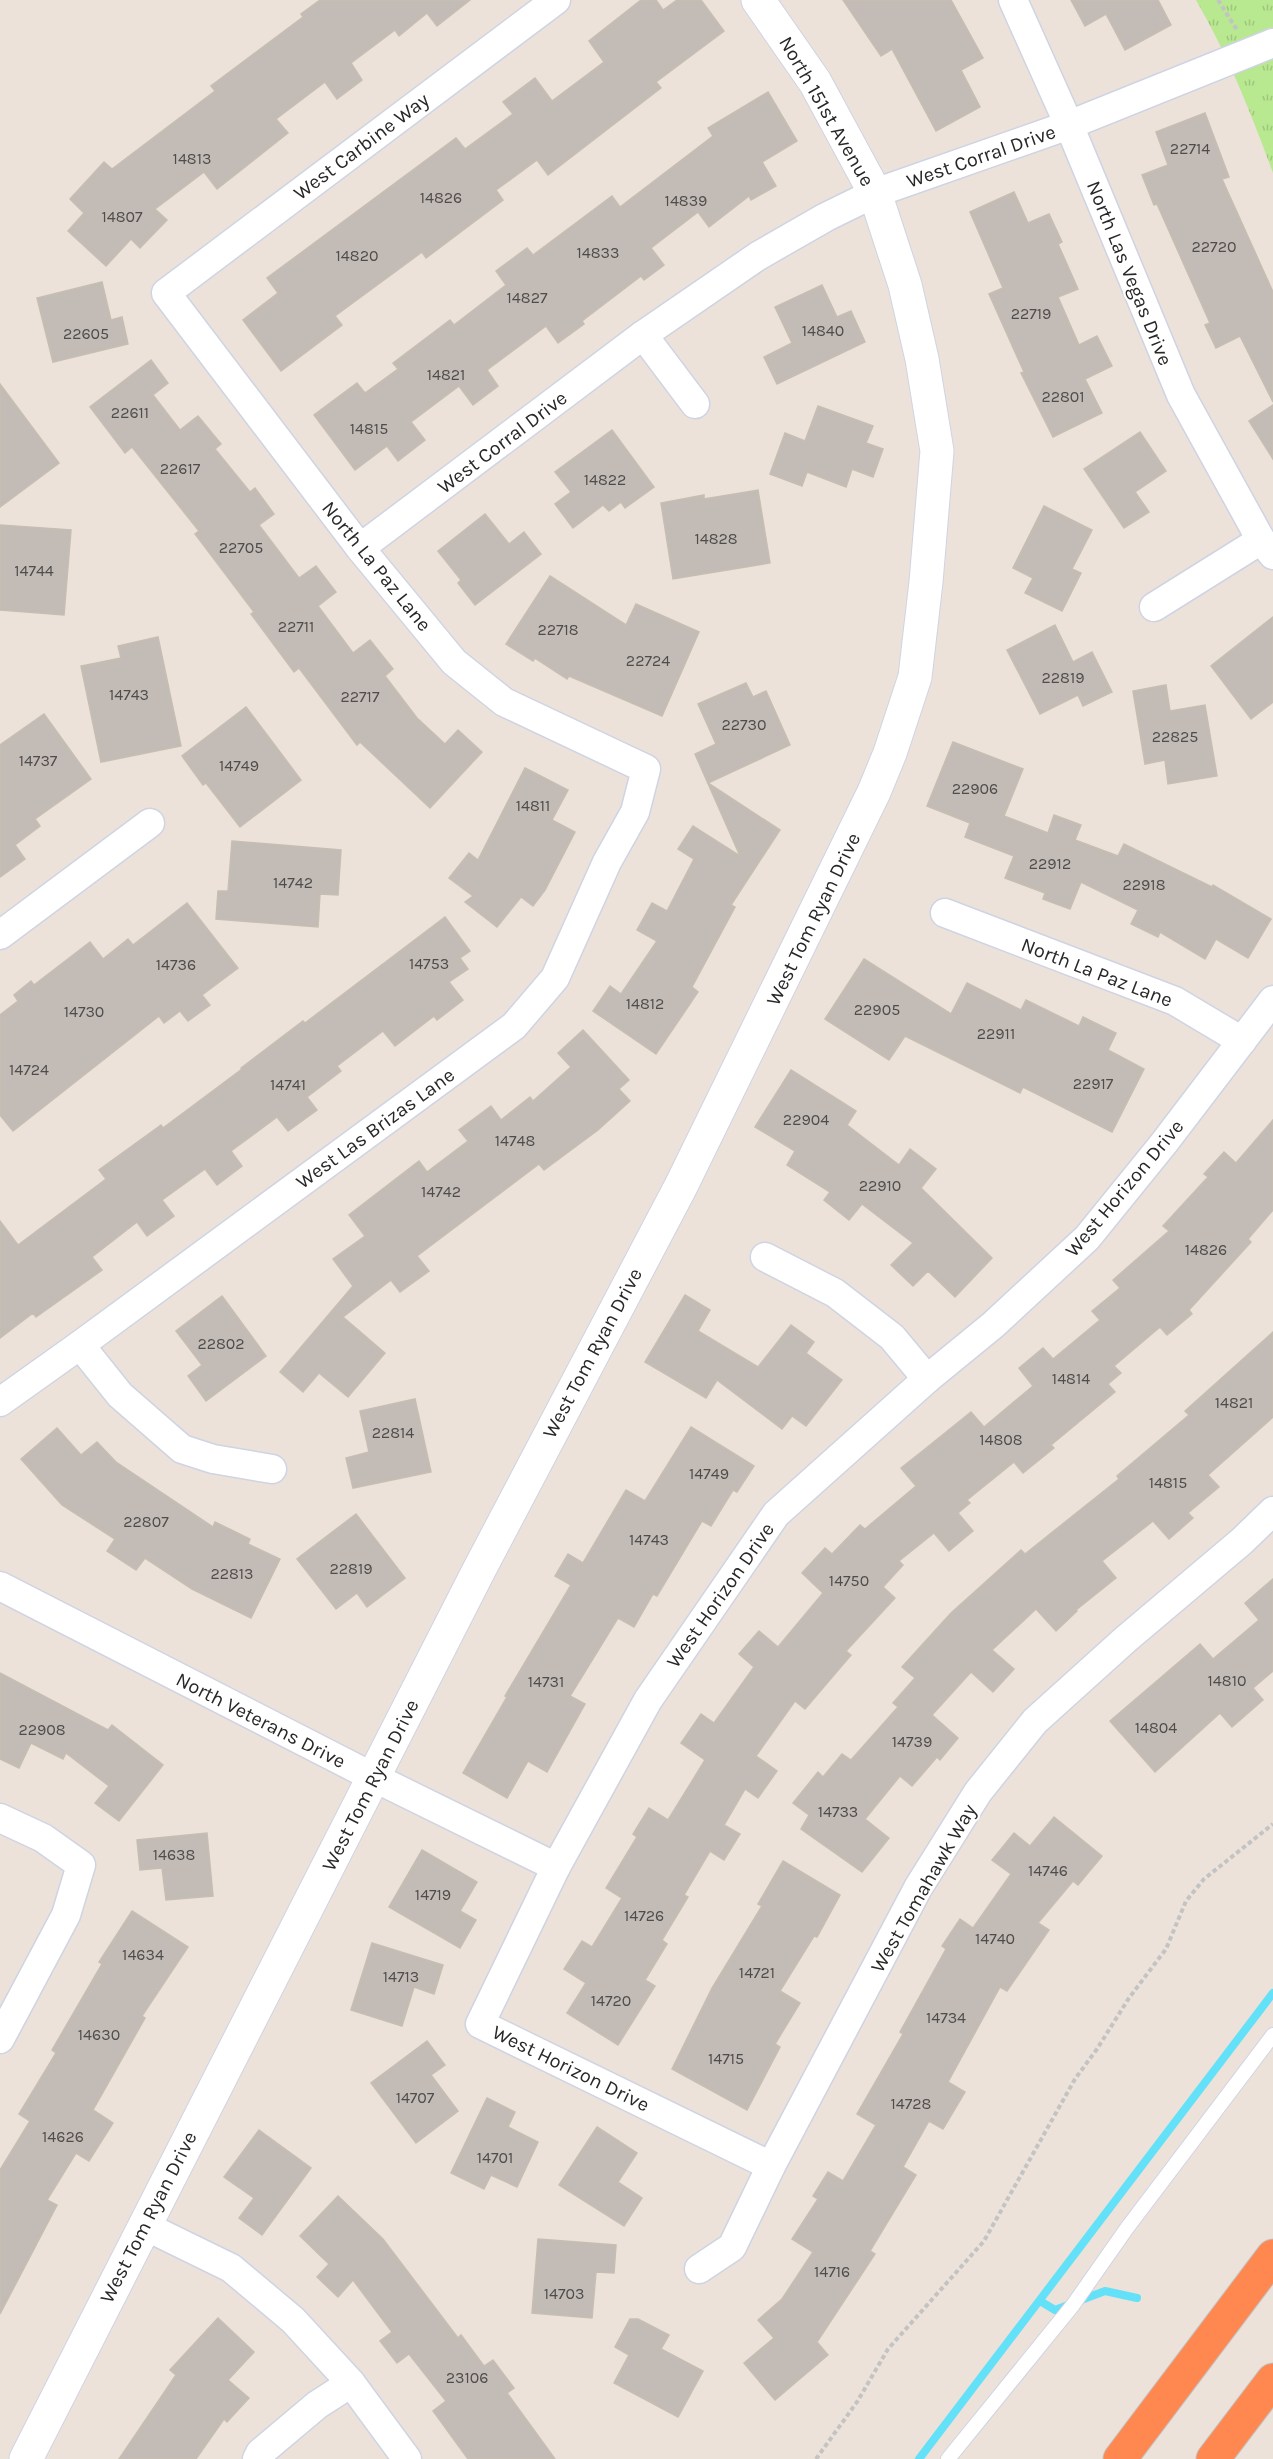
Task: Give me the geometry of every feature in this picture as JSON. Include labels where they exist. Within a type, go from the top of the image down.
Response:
[{"type":"highway","points":[[1120,2459],[1273,2256]]},
{"type":"highway","points":[[1213,2459],[1273,2380]]},
{"type":"street","name":"West Carbine Way","points":[[166,293],[556,0]]},
{"type":"street","name":"North 151st Avenue","points":[[758,0],[815,82],[875,193]]},
{"type":"street","name":"North Las Vegas Drive","points":[[1013,0],[1069,125],[1181,395],[1267,548],[1155,607]]},
{"type":"street","name":"West Corral Drive","points":[[360,548],[643,335],[758,256],[826,217],[875,193],[1069,125],[1273,43]]},
{"type":"street","name":"West Tom Ryan Drive","points":[[26,2459],[546,1440],[681,1186],[891,753],[915,677],[937,451],[922,359],[907,296],[875,193]]},
{"type":"street","name":"North La Paz Lane","points":[[166,293],[360,548],[454,662],[504,702],[646,769]]},
{"type":"street","points":[[643,335],[695,404]]},
{"type":"street","name":"West Las Brizas Lane","points":[[0,1402],[80,1346],[514,1026],[555,978],[608,862],[635,812],[646,769]]},
{"type":"street","points":[[0,935],[150,823]]},
{"type":"street","name":"North La Paz Lane","points":[[945,913],[1175,1001],[1242,1041]]},
{"type":"street","name":"West Horizon Drive","points":[[771,2166],[480,2024],[556,1867],[648,1700],[776,1514],[927,1379],[993,1325],[1087,1238],[1273,1000]]},
{"type":"street","points":[[765,1257],[835,1293],[892,1337],[927,1379]]},
{"type":"street","points":[[80,1346],[120,1395],[182,1449],[213,1459],[272,1468]]},
{"type":"street","name":"West Tomahawk Way","points":[[699,2269],[732,2247],[771,2166],[918,1888],[978,1792],[1035,1721],[1126,1639],[1242,1541],[1273,1511]]},
{"type":"street","name":"North Veterans Drive","points":[[0,1586],[373,1777],[556,1867]]},
{"type":"street","points":[[0,1818],[43,1838],[81,1865],[66,1916],[0,2038]]},
{"type":"street","points":[[143,2226],[231,2268],[293,2320],[351,2384],[407,2459]]},
{"type":"street","points":[[257,2459],[260,2453],[317,2405],[351,2384]]},
{"type":"lane","points":[[948,2459],[1073,2305],[1126,2228],[1273,2035]]},
{"type":"path","points":[[816,2459],[857,2402],[888,2349],[984,2241],[1075,2079],[1129,1998],[1166,1949],[1186,1901],[1204,1879],[1273,1824]]},
{"type":"green space","points":[[1196,0],[1273,0],[1273,173],[1238,85]]},
{"type":"building","points":[[320,0],[470,0],[437,26],[427,13],[399,36],[395,30],[351,63],[362,80],[337,99],[325,82],[276,119],[288,133],[217,189],[204,172],[155,209],[167,220],[140,248],[131,239],[106,266],[68,231],[84,213],[70,199],[104,162],[112,169],[215,91],[211,86],[303,17],[301,14]]},
{"type":"building","points":[[641,0],[656,0],[663,10],[677,0],[701,0],[724,31],[656,82],[661,88],[548,175],[537,160],[496,190],[503,200],[426,258],[422,252],[335,316],[342,325],[281,371],[243,320],[278,293],[267,278],[456,138],[465,149],[513,114],[503,102],[535,78],[552,101],[604,62],[589,41]]},
{"type":"building","points":[[843,0],[951,0],[983,58],[961,70],[980,107],[936,131],[892,49],[881,56]]},
{"type":"building","points":[[1071,0],[1158,0],[1171,25],[1125,50],[1106,14],[1085,26]]},
{"type":"building","points":[[768,92],[797,141],[762,162],[776,186],[751,200],[749,196],[709,227],[698,212],[651,248],[664,265],[644,280],[641,276],[582,321],[584,324],[558,343],[546,326],[487,370],[498,386],[473,405],[459,386],[411,422],[425,440],[398,461],[387,446],[355,470],[314,415],[357,383],[365,393],[398,369],[393,363],[450,320],[454,325],[506,285],[496,271],[527,248],[533,255],[612,196],[620,207],[713,136],[708,128]]},
{"type":"building","points":[[1205,113],[1229,177],[1222,179],[1273,292],[1273,402],[1240,336],[1216,348],[1205,325],[1210,323],[1142,175],[1168,165],[1156,132]]},
{"type":"building","points":[[1014,192],[1028,223],[1049,214],[1062,242],[1058,244],[1078,289],[1058,297],[1079,345],[1097,336],[1112,366],[1085,379],[1102,413],[1053,437],[1021,373],[1024,372],[989,294],[1003,288],[970,212]]},
{"type":"building","points":[[102,282],[111,320],[122,317],[128,344],[53,362],[37,298]]},
{"type":"building","points":[[822,285],[837,317],[851,311],[865,342],[777,384],[764,357],[792,343],[775,307]]},
{"type":"building","points":[[151,360],[168,383],[153,395],[180,430],[198,416],[221,444],[215,449],[250,492],[255,488],[274,514],[259,525],[299,578],[316,566],[336,592],[318,606],[353,653],[370,640],[393,669],[385,676],[417,718],[445,744],[458,730],[482,752],[430,808],[360,742],[357,745],[299,668],[294,672],[251,614],[254,612],[195,534],[199,531],[132,447],[125,453],[90,407]]},
{"type":"building","points":[[0,384],[59,463],[0,507]]},
{"type":"building","points":[[1273,405],[1273,459],[1249,421]]},
{"type":"building","points":[[818,406],[873,426],[866,443],[883,449],[873,477],[852,469],[846,487],[807,472],[802,486],[770,474],[785,433],[805,441]]},
{"type":"building","points":[[612,430],[654,487],[625,508],[621,502],[609,511],[603,505],[573,528],[555,504],[571,492],[555,472]]},
{"type":"building","points":[[1140,432],[1166,471],[1135,492],[1149,512],[1124,528],[1084,469]]},
{"type":"building","points":[[758,490],[770,563],[673,579],[661,503],[704,495],[704,499]]},
{"type":"building","points":[[1044,506],[1092,530],[1072,569],[1081,573],[1062,611],[1025,593],[1033,578],[1013,568]]},
{"type":"building","points":[[485,514],[509,544],[524,532],[541,554],[475,605],[458,583],[461,580],[438,551]]},
{"type":"building","points":[[0,525],[71,530],[64,615],[0,610]]},
{"type":"building","points":[[550,576],[626,625],[636,604],[699,632],[662,716],[569,676],[567,679],[535,658],[533,661],[506,644]]},
{"type":"building","points":[[1273,617],[1273,702],[1251,719],[1211,666]]},
{"type":"building","points":[[1055,625],[1073,662],[1092,652],[1112,692],[1083,706],[1078,695],[1040,714],[1007,650]]},
{"type":"building","points":[[158,637],[181,746],[101,762],[81,666],[121,658],[118,646]]},
{"type":"building","points":[[746,683],[753,697],[766,691],[790,745],[708,783],[780,830],[731,905],[735,907],[692,987],[698,992],[656,1054],[593,1011],[610,986],[621,994],[657,941],[637,930],[652,903],[667,911],[694,859],[678,849],[693,826],[740,856],[695,754],[716,744],[698,704]]},
{"type":"building","points":[[1166,685],[1170,711],[1205,705],[1217,776],[1168,784],[1165,760],[1145,764],[1133,691]]},
{"type":"building","points":[[246,707],[301,780],[240,827],[206,783],[203,785],[182,756]]},
{"type":"building","points":[[44,714],[91,779],[35,819],[40,826],[15,845],[25,859],[0,877],[0,745]]},
{"type":"building","points":[[953,742],[1023,769],[1004,816],[1048,833],[1054,815],[1081,825],[1075,840],[1118,856],[1124,844],[1212,887],[1213,885],[1271,919],[1248,958],[1216,939],[1205,959],[1160,932],[1158,937],[1131,924],[1138,910],[1081,882],[1070,909],[1043,899],[1045,893],[1005,878],[1014,856],[965,837],[970,823],[927,806]]},
{"type":"building","points":[[525,768],[568,790],[552,820],[575,832],[545,890],[533,906],[521,897],[497,927],[465,902],[473,896],[449,878],[469,853],[478,860]]},
{"type":"building","points":[[232,841],[341,850],[338,895],[320,894],[318,927],[216,919],[218,891],[228,891]]},
{"type":"building","points":[[187,903],[238,968],[202,995],[210,1005],[188,1021],[180,1011],[164,1023],[159,1016],[13,1131],[0,1115],[0,1015],[18,1001],[14,995],[31,981],[34,985],[90,942],[103,959],[128,939],[133,945]]},
{"type":"building","points":[[445,917],[470,951],[460,958],[468,969],[449,982],[463,1000],[437,1020],[434,1016],[395,1046],[383,1031],[337,1066],[341,1071],[307,1097],[317,1110],[288,1131],[277,1117],[231,1151],[242,1166],[217,1185],[205,1169],[162,1200],[174,1216],[147,1236],[137,1222],[92,1257],[102,1270],[36,1317],[33,1313],[0,1338],[0,1221],[18,1245],[106,1179],[99,1170],[161,1125],[163,1128],[303,1021],[305,1023]]},
{"type":"building","points":[[864,959],[951,1014],[967,983],[1021,1010],[1026,1000],[1079,1026],[1083,1017],[1116,1033],[1108,1050],[1144,1069],[1112,1132],[1023,1087],[1020,1093],[905,1036],[889,1060],[825,1019]]},
{"type":"building","points":[[583,1030],[629,1080],[619,1089],[630,1101],[598,1130],[544,1170],[539,1164],[417,1256],[429,1271],[400,1292],[391,1280],[343,1317],[385,1353],[348,1397],[319,1373],[303,1392],[280,1372],[353,1286],[333,1259],[365,1236],[349,1215],[419,1161],[427,1172],[468,1141],[459,1130],[491,1106],[501,1120],[530,1097],[533,1101],[571,1067],[558,1053]]},
{"type":"building","points":[[791,1070],[856,1111],[847,1125],[899,1165],[910,1149],[936,1169],[921,1188],[992,1258],[955,1297],[928,1271],[913,1286],[891,1265],[913,1243],[862,1204],[849,1220],[824,1200],[830,1192],[787,1165],[795,1151],[755,1127]]},
{"type":"building","points":[[1273,1120],[1273,1210],[1248,1239],[1251,1242],[1189,1310],[1192,1314],[1167,1335],[1160,1327],[1114,1366],[1121,1373],[1108,1384],[1115,1392],[1051,1445],[1054,1448],[1023,1473],[1014,1462],[967,1500],[970,1503],[958,1513],[973,1531],[949,1551],[934,1533],[899,1561],[903,1565],[883,1587],[895,1598],[846,1651],[851,1655],[805,1709],[795,1701],[756,1756],[777,1771],[758,1798],[745,1789],[724,1825],[740,1834],[724,1860],[710,1851],[684,1895],[688,1897],[662,1940],[667,1944],[645,1980],[655,1986],[618,2045],[567,2013],[586,1983],[564,1969],[582,1941],[592,1947],[622,1898],[606,1888],[637,1837],[633,1834],[649,1808],[668,1820],[705,1760],[681,1743],[701,1714],[714,1723],[754,1667],[739,1654],[759,1631],[778,1647],[823,1593],[802,1573],[825,1548],[832,1554],[860,1525],[865,1529],[916,1486],[901,1468],[971,1412],[984,1427],[1033,1386],[1019,1368],[1043,1348],[1053,1359],[1100,1320],[1092,1311],[1120,1288],[1113,1280],[1169,1231],[1163,1226],[1208,1177],[1204,1174],[1224,1152],[1236,1163]]},
{"type":"building","points":[[685,1295],[710,1310],[698,1331],[758,1367],[791,1325],[814,1342],[806,1353],[842,1380],[806,1426],[792,1416],[782,1429],[717,1380],[706,1398],[645,1362]]},
{"type":"building","points":[[222,1296],[266,1356],[206,1401],[188,1376],[202,1365],[176,1331]]},
{"type":"building","points":[[1273,1332],[1273,1417],[1208,1475],[1219,1487],[1188,1513],[1193,1518],[1169,1539],[1153,1521],[1102,1561],[1116,1578],[1076,1610],[1056,1631],[1036,1609],[992,1650],[1014,1669],[993,1692],[971,1672],[932,1715],[958,1738],[940,1760],[937,1757],[912,1786],[900,1776],[865,1819],[889,1838],[862,1872],[801,1829],[809,1815],[793,1803],[818,1772],[823,1777],[842,1754],[851,1760],[898,1707],[893,1703],[915,1678],[902,1667],[951,1613],[1021,1550],[1025,1554],[1119,1479],[1117,1476],[1189,1415],[1185,1411]]},
{"type":"building","points":[[415,1399],[431,1472],[353,1488],[346,1458],[369,1452],[360,1411]]},
{"type":"building","points":[[691,1427],[754,1466],[737,1492],[733,1490],[711,1526],[702,1521],[657,1596],[653,1594],[634,1627],[618,1618],[570,1696],[585,1704],[547,1772],[528,1761],[507,1798],[463,1773],[507,1697],[505,1696],[571,1585],[555,1576],[568,1554],[583,1563],[626,1490],[645,1501]]},
{"type":"building","points":[[57,1428],[81,1455],[97,1442],[116,1462],[213,1527],[215,1522],[250,1539],[248,1544],[280,1559],[251,1618],[192,1589],[145,1558],[136,1570],[107,1551],[115,1539],[62,1505],[21,1459]]},
{"type":"building","points":[[356,1514],[405,1578],[367,1607],[357,1593],[336,1609],[297,1559]]},
{"type":"building","points":[[1273,1579],[1273,1671],[1253,1688],[1263,1700],[1232,1727],[1220,1713],[1155,1772],[1110,1721],[1200,1644],[1213,1659],[1259,1620],[1245,1603]]},
{"type":"building","points":[[0,1673],[108,1730],[112,1725],[163,1765],[119,1821],[95,1803],[109,1786],[66,1753],[63,1759],[31,1743],[19,1768],[0,1759]]},
{"type":"building","points":[[1054,1817],[1102,1856],[1078,1885],[1073,1881],[1038,1923],[1049,1930],[1007,1991],[1000,1987],[948,2082],[965,2092],[943,2129],[929,2121],[903,2167],[916,2175],[870,2251],[875,2254],[817,2342],[828,2355],[775,2400],[744,2363],[774,2338],[758,2320],[782,2299],[813,2252],[792,2239],[818,2199],[813,2196],[828,2172],[843,2181],[876,2125],[857,2114],[903,2034],[900,2032],[946,1949],[942,1946],[960,1919],[973,1928],[1011,1874],[992,1860],[1014,1833],[1030,1846]]},
{"type":"building","points":[[207,1833],[213,1896],[166,1900],[162,1868],[140,1870],[137,1840]]},
{"type":"building","points":[[422,1850],[477,1882],[460,1911],[476,1920],[460,1948],[389,1907]]},
{"type":"building","points":[[783,1861],[840,1895],[817,1937],[814,1936],[780,1991],[800,2003],[775,2044],[780,2047],[747,2110],[672,2069],[712,1988],[762,1906],[758,1904]]},
{"type":"building","points":[[132,1911],[188,1947],[142,2016],[145,2018],[93,2110],[113,2123],[89,2161],[76,2153],[47,2200],[57,2205],[0,2314],[0,2170],[30,2121],[19,2114],[56,2053],[52,2050],[102,1964],[99,1962]]},
{"type":"building","points":[[372,1943],[443,1965],[434,1994],[414,1987],[402,2026],[351,2010]]},
{"type":"building","points":[[427,2041],[445,2065],[431,2075],[458,2111],[416,2143],[371,2083]]},
{"type":"building","points":[[487,2098],[515,2112],[508,2127],[538,2142],[517,2187],[491,2175],[484,2189],[451,2173]]},
{"type":"building","points":[[597,2127],[637,2153],[618,2182],[642,2198],[624,2226],[559,2185]]},
{"type":"building","points":[[259,2130],[311,2168],[262,2235],[239,2218],[254,2198],[224,2177]]},
{"type":"building","points":[[338,2196],[383,2239],[458,2338],[461,2335],[484,2366],[493,2360],[514,2388],[507,2393],[555,2459],[468,2459],[433,2411],[446,2401],[409,2354],[397,2363],[380,2341],[392,2332],[353,2280],[338,2297],[317,2277],[329,2264],[300,2236]]},
{"type":"building","points":[[538,2239],[616,2245],[614,2273],[596,2272],[592,2318],[532,2313]]},
{"type":"building","points":[[218,2318],[254,2352],[228,2380],[249,2398],[227,2422],[224,2419],[196,2459],[119,2459],[176,2375],[170,2370]]},
{"type":"building","points":[[630,2319],[638,2319],[669,2335],[661,2349],[703,2371],[678,2417],[614,2383],[629,2355],[615,2347]]},
{"type":"waterway","points":[[919,2459],[1273,1993]]},
{"type":"waterway","points":[[1040,2301],[1055,2310],[1105,2291],[1137,2298]]}]
